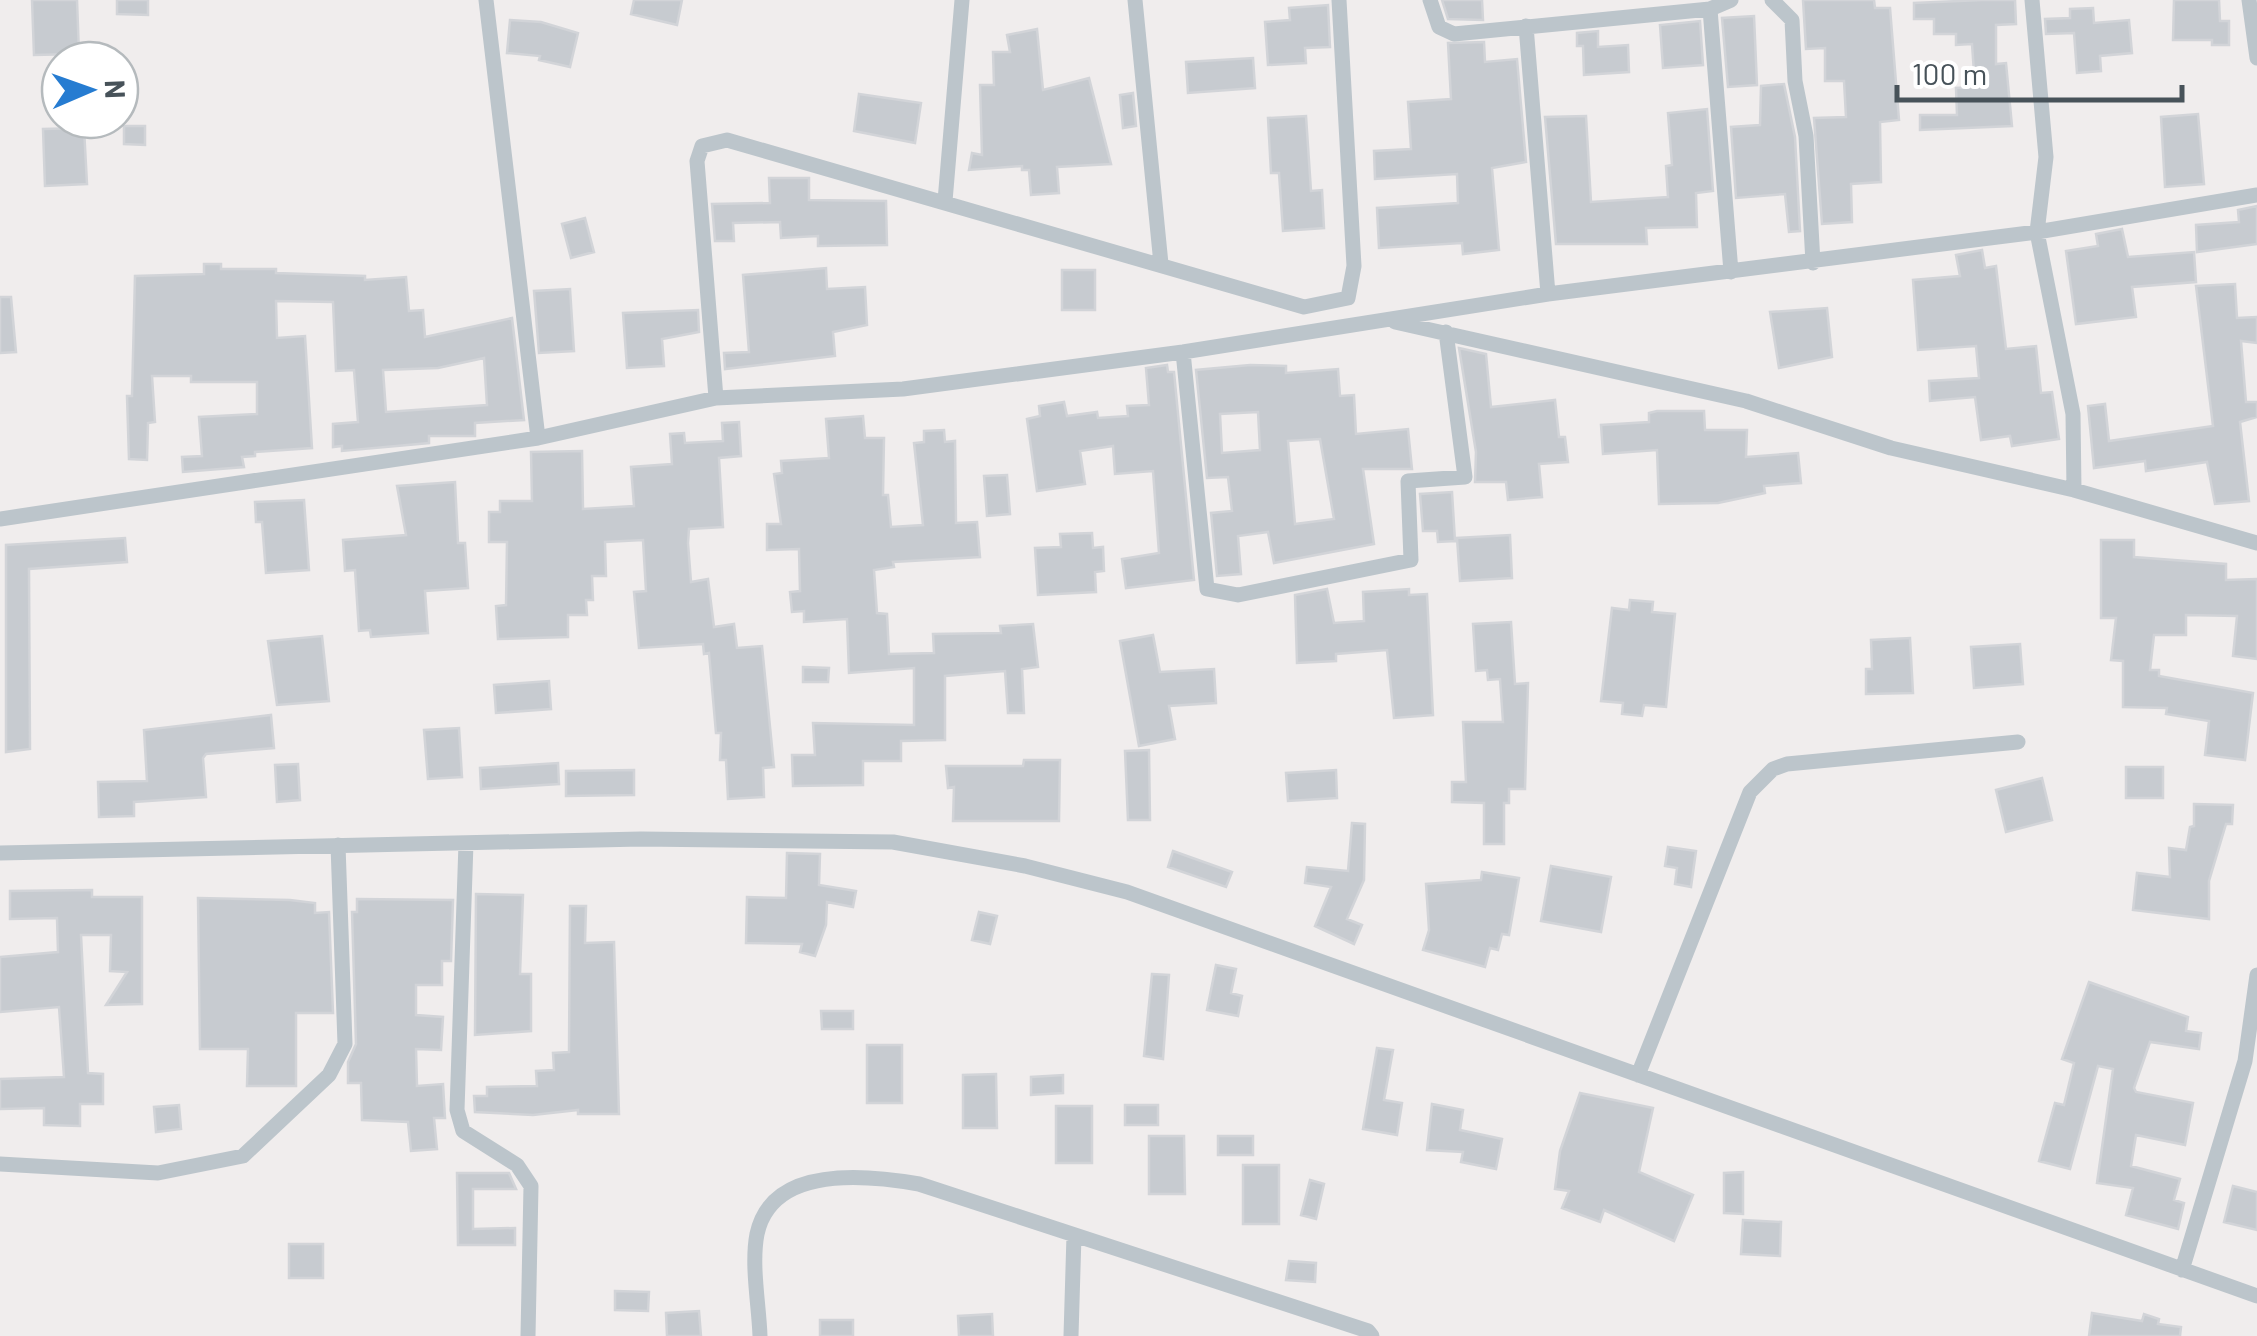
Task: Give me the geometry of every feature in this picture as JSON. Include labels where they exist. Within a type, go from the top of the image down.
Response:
[{"type":"street","points":[[486,0],[538,438]]},
{"type":"street","points":[[945,201],[962,0]]},
{"type":"street","points":[[1135,0],[1160,264]]},
{"type":"street","points":[[716,398],[697,161],[702,146],[727,140],[1304,307],[1348,298],[1354,266],[1339,0]]},
{"type":"street","points":[[1430,0],[1433,18],[1446,32],[1710,8],[1731,0]]},
{"type":"street","points":[[1772,0],[1792,20],[1795,81],[1806,136],[1813,264]]},
{"type":"street","points":[[2032,0],[2046,157],[2038,232],[2073,414],[2074,490]]},
{"type":"street","points":[[2249,0],[2257,58]]},
{"type":"street","points":[[1710,8],[1731,272]]},
{"type":"street","points":[[1526,26],[1548,294]]},
{"type":"street","points":[[0,518],[538,438],[716,398],[903,389],[1184,352],[1548,294],[1813,264],[2038,232],[2257,195]]},
{"type":"street","points":[[1381,319],[1746,401],[1891,448],[2074,490],[2257,543]]},
{"type":"street","points":[[1184,352],[1207,589],[1238,595],[1412,560],[1408,480],[1464,477],[1446,332]]},
{"type":"street","points":[[1638,1075],[1750,792],[1762,778],[1787,764],[2018,742]]},
{"type":"street","points":[[466,842],[457,1110],[463,1131],[517,1165],[531,1186],[528,1336]]},
{"type":"street","points":[[0,852],[466,842],[893,842],[1025,866],[1126,892],[2257,1296]]},
{"type":"street","points":[[0,1164],[158,1173],[243,1156],[329,1075],[344,1044],[338,845]]},
{"type":"street","points":[[2182,1270],[2253,1039],[2257,976]]},
{"type":"street","points":[[760,1336],[757,1236],[774,1205],[793,1190],[820,1179],[869,1175],[919,1184],[1368,1331],[1372,1336]]},
{"type":"street","points":[[1071,1336],[1074,1235]]},
{"type":"building","points":[[32,0],[77,0],[78,40],[40,40],[40,55],[34,55]]},
{"type":"building","points":[[117,0],[148,0],[148,15],[117,14]]},
{"type":"building","points":[[634,0],[682,0],[677,25],[631,14]]},
{"type":"building","points":[[1442,0],[1482,0],[1483,20],[1448,19]]},
{"type":"building","points":[[1803,0],[1874,0],[1875,8],[1890,8],[1899,120],[1880,122],[1881,182],[1851,184],[1852,222],[1822,224],[1814,118],[1846,117],[1844,81],[1825,81],[1825,48],[1806,49]]},
{"type":"building","points":[[2015,0],[2016,24],[1996,25],[1996,64],[2006,63],[2012,126],[1920,130],[1920,115],[1957,115],[1956,88],[1975,87],[1972,44],[1956,45],[1956,34],[1934,34],[1934,19],[1914,19],[1914,3]]},
{"type":"building","points":[[2174,0],[2219,0],[2220,21],[2229,21],[2229,45],[2212,45],[2212,40],[2173,40]]},
{"type":"building","points":[[1328,5],[1330,47],[1305,48],[1306,63],[1268,65],[1265,22],[1290,20],[1289,8]]},
{"type":"building","points":[[2093,8],[2094,23],[2129,20],[2132,53],[2100,56],[2101,71],[2077,73],[2074,33],[2046,34],[2045,19],[2070,18],[2070,9]]},
{"type":"building","points":[[1754,16],[1757,85],[1728,87],[1722,18]]},
{"type":"building","points":[[510,20],[541,22],[578,33],[570,67],[539,60],[540,56],[507,53]]},
{"type":"building","points":[[1700,21],[1703,65],[1663,68],[1660,25]]},
{"type":"building","points":[[1037,29],[1043,90],[1089,78],[1111,164],[1057,167],[1059,193],[1031,195],[1029,170],[1022,170],[1022,166],[969,170],[972,153],[982,155],[980,85],[994,85],[993,52],[1010,52],[1007,35]]},
{"type":"building","points":[[1598,31],[1598,47],[1628,45],[1629,72],[1584,75],[1583,46],[1577,46],[1577,33]]},
{"type":"building","points":[[1484,42],[1485,62],[1517,59],[1526,162],[1492,168],[1499,250],[1463,254],[1462,243],[1379,248],[1377,208],[1458,203],[1457,174],[1375,179],[1374,151],[1411,149],[1408,102],[1451,99],[1448,43]]},
{"type":"building","points":[[1253,58],[1255,88],[1188,93],[1186,62]]},
{"type":"building","points":[[1784,84],[1795,137],[1800,231],[1789,232],[1785,194],[1736,198],[1731,127],[1760,125],[1761,86]]},
{"type":"building","points":[[1133,93],[1136,126],[1123,128],[1120,95]]},
{"type":"building","points":[[859,94],[921,103],[915,143],[854,131]]},
{"type":"building","points":[[1707,109],[1713,191],[1696,193],[1697,227],[1646,228],[1647,244],[1556,244],[1545,117],[1586,116],[1591,202],[1668,197],[1666,166],[1672,165],[1668,113]]},
{"type":"building","points":[[2198,114],[2204,184],[2165,187],[2161,117]]},
{"type":"building","points":[[1306,116],[1311,191],[1322,190],[1324,228],[1283,231],[1279,173],[1271,173],[1268,118]]},
{"type":"building","points":[[140,126],[145,126],[145,145],[124,144],[124,140],[140,140]]},
{"type":"building","points":[[43,140],[85,140],[87,184],[45,186]]},
{"type":"building","points":[[769,178],[809,178],[809,200],[886,201],[887,245],[818,246],[818,236],[781,238],[780,222],[733,223],[734,241],[715,241],[712,204],[770,203]]},
{"type":"building","points":[[2257,206],[2257,244],[2197,252],[2196,225],[2239,222],[2238,210]]},
{"type":"building","points":[[585,218],[594,252],[571,258],[562,224]]},
{"type":"building","points":[[2122,229],[2128,257],[2194,252],[2196,282],[2132,287],[2136,317],[2076,324],[2066,251],[2098,246],[2096,234]]},
{"type":"building","points":[[1982,250],[1985,268],[1996,266],[2006,349],[2036,346],[2041,393],[2052,392],[2059,439],[2012,446],[2010,436],[1981,440],[1975,397],[1930,401],[1929,381],[1979,378],[1976,346],[1918,350],[1913,280],[1960,276],[1956,255]]},
{"type":"building","points":[[204,264],[221,264],[221,269],[276,269],[276,273],[365,276],[365,280],[406,277],[409,311],[423,310],[425,337],[512,318],[524,420],[475,423],[475,436],[429,436],[429,443],[342,451],[342,446],[333,447],[333,424],[358,422],[354,370],[336,371],[333,302],[276,301],[277,338],[305,336],[312,448],[255,452],[255,456],[242,457],[244,467],[183,472],[182,457],[202,456],[199,417],[257,414],[257,382],[191,382],[191,376],[152,376],[155,422],[148,423],[147,460],[129,459],[127,396],[132,396],[135,276],[204,274]],"holes":[[[484,358],[487,405],[386,412],[383,370],[438,368]]]},
{"type":"building","points":[[826,268],[827,289],[865,287],[867,325],[833,332],[835,356],[725,369],[724,353],[749,352],[743,275]]},
{"type":"building","points":[[1062,270],[1095,270],[1095,310],[1062,310]]},
{"type":"building","points":[[2235,284],[2237,318],[2257,317],[2257,343],[2241,341],[2246,402],[2257,402],[2257,417],[2240,422],[2249,501],[2215,504],[2207,462],[2146,471],[2145,461],[2094,468],[2088,406],[2105,404],[2109,441],[2213,426],[2196,286]]},
{"type":"building","points":[[570,289],[574,351],[539,353],[534,291]]},
{"type":"building","points":[[0,297],[11,297],[16,352],[0,353]]},
{"type":"building","points":[[1827,308],[1832,357],[1779,368],[1770,312]]},
{"type":"building","points":[[698,310],[699,332],[662,339],[664,366],[627,368],[623,313]]},
{"type":"building","points":[[1459,348],[1486,354],[1491,407],[1555,400],[1559,437],[1565,437],[1568,462],[1539,464],[1542,497],[1508,500],[1506,482],[1475,482],[1476,452]]},
{"type":"building","points":[[1167,365],[1168,372],[1174,372],[1194,580],[1126,588],[1122,559],[1159,553],[1153,471],[1115,474],[1113,446],[1080,451],[1085,484],[1037,491],[1027,419],[1040,416],[1039,406],[1064,402],[1067,416],[1097,412],[1098,418],[1128,416],[1127,406],[1149,405],[1146,368]]},
{"type":"building","points":[[1250,365],[1286,366],[1286,373],[1338,369],[1340,396],[1354,395],[1356,434],[1408,429],[1412,469],[1363,469],[1374,544],[1274,563],[1268,532],[1238,536],[1241,574],[1217,576],[1211,513],[1232,511],[1228,477],[1207,478],[1196,370]],"holes":[[[1258,412],[1260,450],[1222,453],[1220,414]],[[1320,439],[1334,519],[1295,524],[1288,441]]]},
{"type":"building","points":[[1704,411],[1705,430],[1747,430],[1746,457],[1798,453],[1801,483],[1764,486],[1765,493],[1718,503],[1659,504],[1657,450],[1603,454],[1601,425],[1649,422],[1649,413]]},
{"type":"building","points":[[863,416],[865,438],[884,438],[883,495],[888,495],[891,527],[923,525],[914,443],[924,442],[924,431],[944,430],[945,442],[955,441],[956,523],[977,522],[980,557],[893,562],[894,567],[874,570],[877,613],[887,614],[889,654],[934,653],[933,634],[1001,633],[1000,626],[1033,624],[1038,667],[1022,669],[1024,713],[1008,713],[1005,671],[945,676],[945,740],[901,741],[901,761],[863,761],[863,785],[793,786],[792,755],[815,755],[813,723],[914,725],[914,668],[849,673],[847,619],[804,622],[804,611],[792,612],[790,592],[800,591],[799,549],[767,550],[767,524],[781,524],[774,474],[782,473],[781,461],[829,458],[826,419]]},
{"type":"building","points":[[739,422],[741,456],[719,458],[723,527],[689,529],[688,543],[691,582],[708,579],[714,627],[734,624],[737,648],[762,646],[774,767],[763,768],[764,797],[728,799],[726,760],[720,760],[721,733],[716,733],[709,653],[704,654],[703,644],[639,648],[634,592],[646,591],[643,540],[605,542],[606,576],[592,576],[593,600],[586,600],[587,615],[568,615],[568,637],[498,639],[496,606],[506,605],[507,542],[489,542],[489,512],[500,512],[500,501],[532,501],[531,452],[582,451],[583,509],[634,506],[631,467],[672,464],[670,434],[684,433],[685,443],[723,441],[722,423]]},
{"type":"building","points":[[1007,475],[1010,514],[987,516],[984,476]]},
{"type":"building","points":[[455,482],[458,543],[465,543],[468,588],[425,591],[428,633],[371,637],[370,630],[359,631],[355,570],[345,571],[343,540],[406,535],[397,486]]},
{"type":"building","points":[[1452,492],[1455,541],[1438,542],[1437,531],[1423,531],[1420,494]]},
{"type":"building","points":[[304,500],[309,570],[266,573],[262,522],[256,522],[255,502]]},
{"type":"building","points":[[1092,533],[1093,548],[1103,547],[1104,571],[1095,572],[1096,592],[1038,595],[1035,548],[1061,547],[1060,534]]},
{"type":"building","points":[[1510,535],[1512,578],[1460,581],[1457,538]]},
{"type":"building","points":[[125,538],[127,562],[29,569],[30,749],[6,752],[6,545]]},
{"type":"building","points":[[2101,540],[2134,540],[2134,557],[2226,564],[2226,580],[2257,579],[2257,659],[2233,656],[2237,616],[2186,615],[2186,635],[2154,635],[2150,670],[2159,670],[2159,676],[2253,693],[2245,760],[2205,755],[2209,721],[2166,714],[2167,708],[2123,707],[2123,661],[2111,660],[2116,618],[2101,618]]},
{"type":"building","points":[[1327,589],[1334,623],[1364,621],[1363,592],[1409,589],[1409,595],[1427,594],[1433,715],[1394,718],[1387,650],[1336,654],[1336,661],[1297,663],[1295,595]]},
{"type":"building","points":[[1630,600],[1653,602],[1652,612],[1675,614],[1666,707],[1644,705],[1642,716],[1622,714],[1623,703],[1601,701],[1612,608],[1629,610]]},
{"type":"building","points":[[1511,622],[1515,684],[1528,683],[1525,789],[1509,789],[1509,803],[1504,803],[1504,844],[1484,844],[1484,803],[1452,802],[1452,782],[1466,782],[1463,722],[1503,722],[1500,679],[1488,680],[1487,670],[1476,671],[1473,624]]},
{"type":"building","points":[[1153,635],[1160,672],[1214,669],[1216,703],[1169,706],[1175,739],[1139,746],[1120,641]]},
{"type":"building","points":[[322,636],[329,701],[277,705],[268,641]]},
{"type":"building","points":[[1910,638],[1913,693],[1866,694],[1866,669],[1872,669],[1871,640]]},
{"type":"building","points":[[2020,644],[2023,684],[1974,688],[1971,647]]},
{"type":"building","points":[[803,667],[829,668],[828,682],[803,682]]},
{"type":"building","points":[[549,681],[551,709],[496,713],[494,685]]},
{"type":"building","points":[[271,715],[274,748],[206,754],[206,797],[134,802],[134,816],[99,817],[98,782],[147,781],[144,730]]},
{"type":"building","points":[[459,728],[462,777],[428,779],[424,730]]},
{"type":"building","points":[[1149,750],[1150,820],[1128,820],[1125,751]]},
{"type":"building","points":[[1024,760],[1060,760],[1059,821],[953,821],[954,787],[948,788],[946,766],[1023,766]]},
{"type":"building","points":[[558,763],[559,784],[481,789],[480,768]]},
{"type":"building","points":[[298,764],[300,800],[277,802],[275,765]]},
{"type":"building","points":[[2126,767],[2163,767],[2163,798],[2126,798]]},
{"type":"building","points":[[634,770],[634,795],[566,796],[566,771]]},
{"type":"building","points":[[1336,770],[1337,798],[1288,801],[1286,773]]},
{"type":"building","points":[[2042,778],[2052,820],[2006,832],[1996,790]]},
{"type":"building","points":[[2194,804],[2233,805],[2232,824],[2226,824],[2209,881],[2209,919],[2133,910],[2137,873],[2170,877],[2169,848],[2186,850],[2190,827],[2194,826]]},
{"type":"building","points":[[1352,823],[1365,824],[1364,880],[1347,919],[1362,925],[1354,944],[1315,926],[1331,887],[1305,883],[1307,867],[1348,871]]},
{"type":"building","points":[[1668,847],[1696,851],[1691,887],[1675,884],[1677,868],[1665,866]]},
{"type":"building","points":[[1173,851],[1232,872],[1226,887],[1168,867]]},
{"type":"building","points":[[787,853],[820,854],[819,885],[856,891],[853,907],[827,902],[826,925],[815,956],[800,952],[802,944],[746,943],[747,897],[786,898]]},
{"type":"building","points":[[1551,866],[1611,877],[1601,932],[1541,921]]},
{"type":"building","points":[[1482,872],[1519,878],[1509,935],[1502,934],[1498,950],[1490,948],[1485,967],[1423,950],[1429,930],[1426,884],[1481,880]]},
{"type":"building","points":[[92,890],[92,897],[142,897],[142,1004],[106,1005],[127,972],[110,971],[111,935],[81,935],[88,1073],[103,1074],[103,1104],[80,1104],[80,1126],[44,1125],[44,1108],[0,1109],[0,1079],[64,1077],[59,1007],[0,1012],[0,957],[58,952],[57,918],[10,919],[10,891]]},
{"type":"building","points":[[476,894],[523,895],[520,974],[531,974],[531,1031],[475,1035]]},
{"type":"building","points":[[198,898],[290,900],[315,903],[315,913],[329,912],[333,1013],[296,1013],[296,1086],[247,1086],[248,1049],[200,1049]]},
{"type":"building","points":[[357,899],[453,900],[451,961],[442,961],[442,985],[416,985],[416,1015],[443,1017],[441,1050],[416,1049],[417,1086],[443,1084],[445,1118],[434,1118],[437,1149],[411,1151],[408,1122],[362,1120],[361,1083],[348,1083],[348,1062],[356,1044],[352,912],[357,912]]},
{"type":"building","points":[[570,906],[586,906],[585,943],[614,942],[619,1114],[578,1114],[578,1110],[533,1115],[475,1112],[474,1096],[487,1096],[487,1087],[537,1086],[536,1071],[554,1070],[553,1053],[569,1052]]},
{"type":"building","points":[[979,912],[997,916],[990,944],[972,940]]},
{"type":"building","points":[[1216,965],[1236,969],[1231,993],[1242,996],[1238,1016],[1207,1010]]},
{"type":"building","points":[[1152,974],[1169,975],[1163,1059],[1144,1056]]},
{"type":"building","points":[[2089,982],[2188,1017],[2186,1031],[2201,1033],[2199,1049],[2150,1042],[2134,1088],[2136,1092],[2193,1103],[2185,1145],[2136,1135],[2131,1166],[2180,1179],[2174,1200],[2184,1203],[2178,1229],[2126,1215],[2133,1188],[2097,1183],[2113,1069],[2098,1066],[2070,1169],[2039,1161],[2055,1103],[2064,1105],[2074,1063],[2062,1059]]},
{"type":"building","points":[[821,1011],[853,1011],[853,1029],[822,1029]]},
{"type":"building","points":[[867,1045],[902,1045],[902,1103],[867,1103]]},
{"type":"building","points":[[1377,1048],[1393,1050],[1384,1100],[1402,1103],[1397,1135],[1363,1129]]},
{"type":"building","points":[[996,1074],[997,1128],[963,1128],[963,1075]]},
{"type":"building","points":[[1063,1075],[1063,1093],[1031,1095],[1031,1077]]},
{"type":"building","points":[[1580,1093],[1653,1108],[1639,1172],[1693,1195],[1674,1241],[1604,1210],[1600,1222],[1562,1208],[1569,1191],[1555,1189],[1560,1151]]},
{"type":"building","points":[[1432,1104],[1463,1110],[1460,1130],[1502,1139],[1496,1169],[1461,1162],[1463,1152],[1427,1150]]},
{"type":"building","points":[[179,1105],[181,1129],[156,1132],[154,1107]]},
{"type":"building","points":[[1125,1105],[1158,1105],[1158,1125],[1125,1125]]},
{"type":"building","points":[[1056,1106],[1092,1106],[1092,1163],[1056,1163]]},
{"type":"building","points":[[1149,1136],[1184,1136],[1185,1194],[1149,1194]]},
{"type":"building","points":[[1218,1136],[1253,1136],[1253,1155],[1218,1155]]},
{"type":"building","points":[[1243,1165],[1279,1165],[1279,1224],[1243,1224]]},
{"type":"building","points":[[1743,1172],[1743,1214],[1724,1213],[1724,1173]]},
{"type":"building","points":[[457,1173],[509,1173],[516,1189],[473,1189],[473,1229],[515,1228],[515,1245],[458,1245]]},
{"type":"building","points":[[1310,1180],[1324,1184],[1316,1219],[1301,1215]]},
{"type":"building","points":[[2233,1186],[2257,1192],[2257,1230],[2224,1222]]},
{"type":"building","points":[[1743,1220],[1781,1222],[1780,1256],[1741,1254]]},
{"type":"building","points":[[289,1244],[323,1244],[323,1278],[289,1278]]},
{"type":"building","points":[[1289,1261],[1316,1263],[1315,1282],[1286,1280]]},
{"type":"building","points":[[615,1291],[649,1292],[648,1311],[615,1310]]},
{"type":"building","points":[[699,1311],[701,1336],[667,1336],[666,1313]]},
{"type":"building","points":[[2092,1313],[2142,1321],[2144,1314],[2159,1319],[2158,1324],[2181,1327],[2180,1336],[2089,1336]]},
{"type":"building","points":[[992,1314],[993,1336],[959,1336],[958,1316]]},
{"type":"building","points":[[820,1320],[853,1320],[853,1336],[820,1336]]}]
